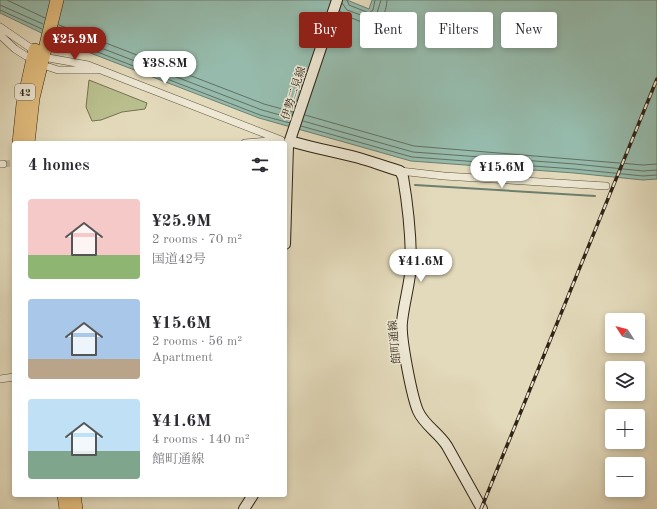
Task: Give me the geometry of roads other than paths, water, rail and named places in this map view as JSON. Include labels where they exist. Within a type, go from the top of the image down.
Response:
[{"type":"highway","name":"42","points":[[28,141],[39,53],[48,0]]},
{"type":"highway","name":"42","points":[[20,141],[23,104],[57,0]]},
{"type":"highway","points":[[64,497],[66,509]]},
{"type":"highway","points":[[74,497],[76,509]]},
{"type":"main road","name":"伊勢二見線","points":[[287,210],[288,138],[337,0]]},
{"type":"main road","points":[[288,138],[314,149],[325,149],[361,158],[400,171]]},
{"type":"main road","name":"館町通線","points":[[400,171],[403,177],[409,217],[411,265],[409,287],[402,324],[413,394],[418,411],[423,421],[441,437],[482,509]]},
{"type":"main road","points":[[244,509],[252,497]]},
{"type":"street","points":[[0,27],[39,53],[58,70],[99,70]]},
{"type":"street","points":[[0,35],[15,49],[39,53],[88,66],[288,138]]},
{"type":"street","points":[[262,141],[288,138]]},
{"type":"street","points":[[400,171],[444,176],[606,186]]},
{"type":"street","points":[[0,379],[12,377]]},
{"type":"water","points":[[0,0],[347,0],[369,9],[372,0],[657,0],[657,179],[643,180],[574,173],[411,161],[259,118],[54,39],[0,13]]},
{"type":"waterway","points":[[415,185],[595,196]]},
{"type":"tunnel","points":[[3,164],[12,163]]},
{"type":"railway","points":[[481,509],[657,79]]}]
